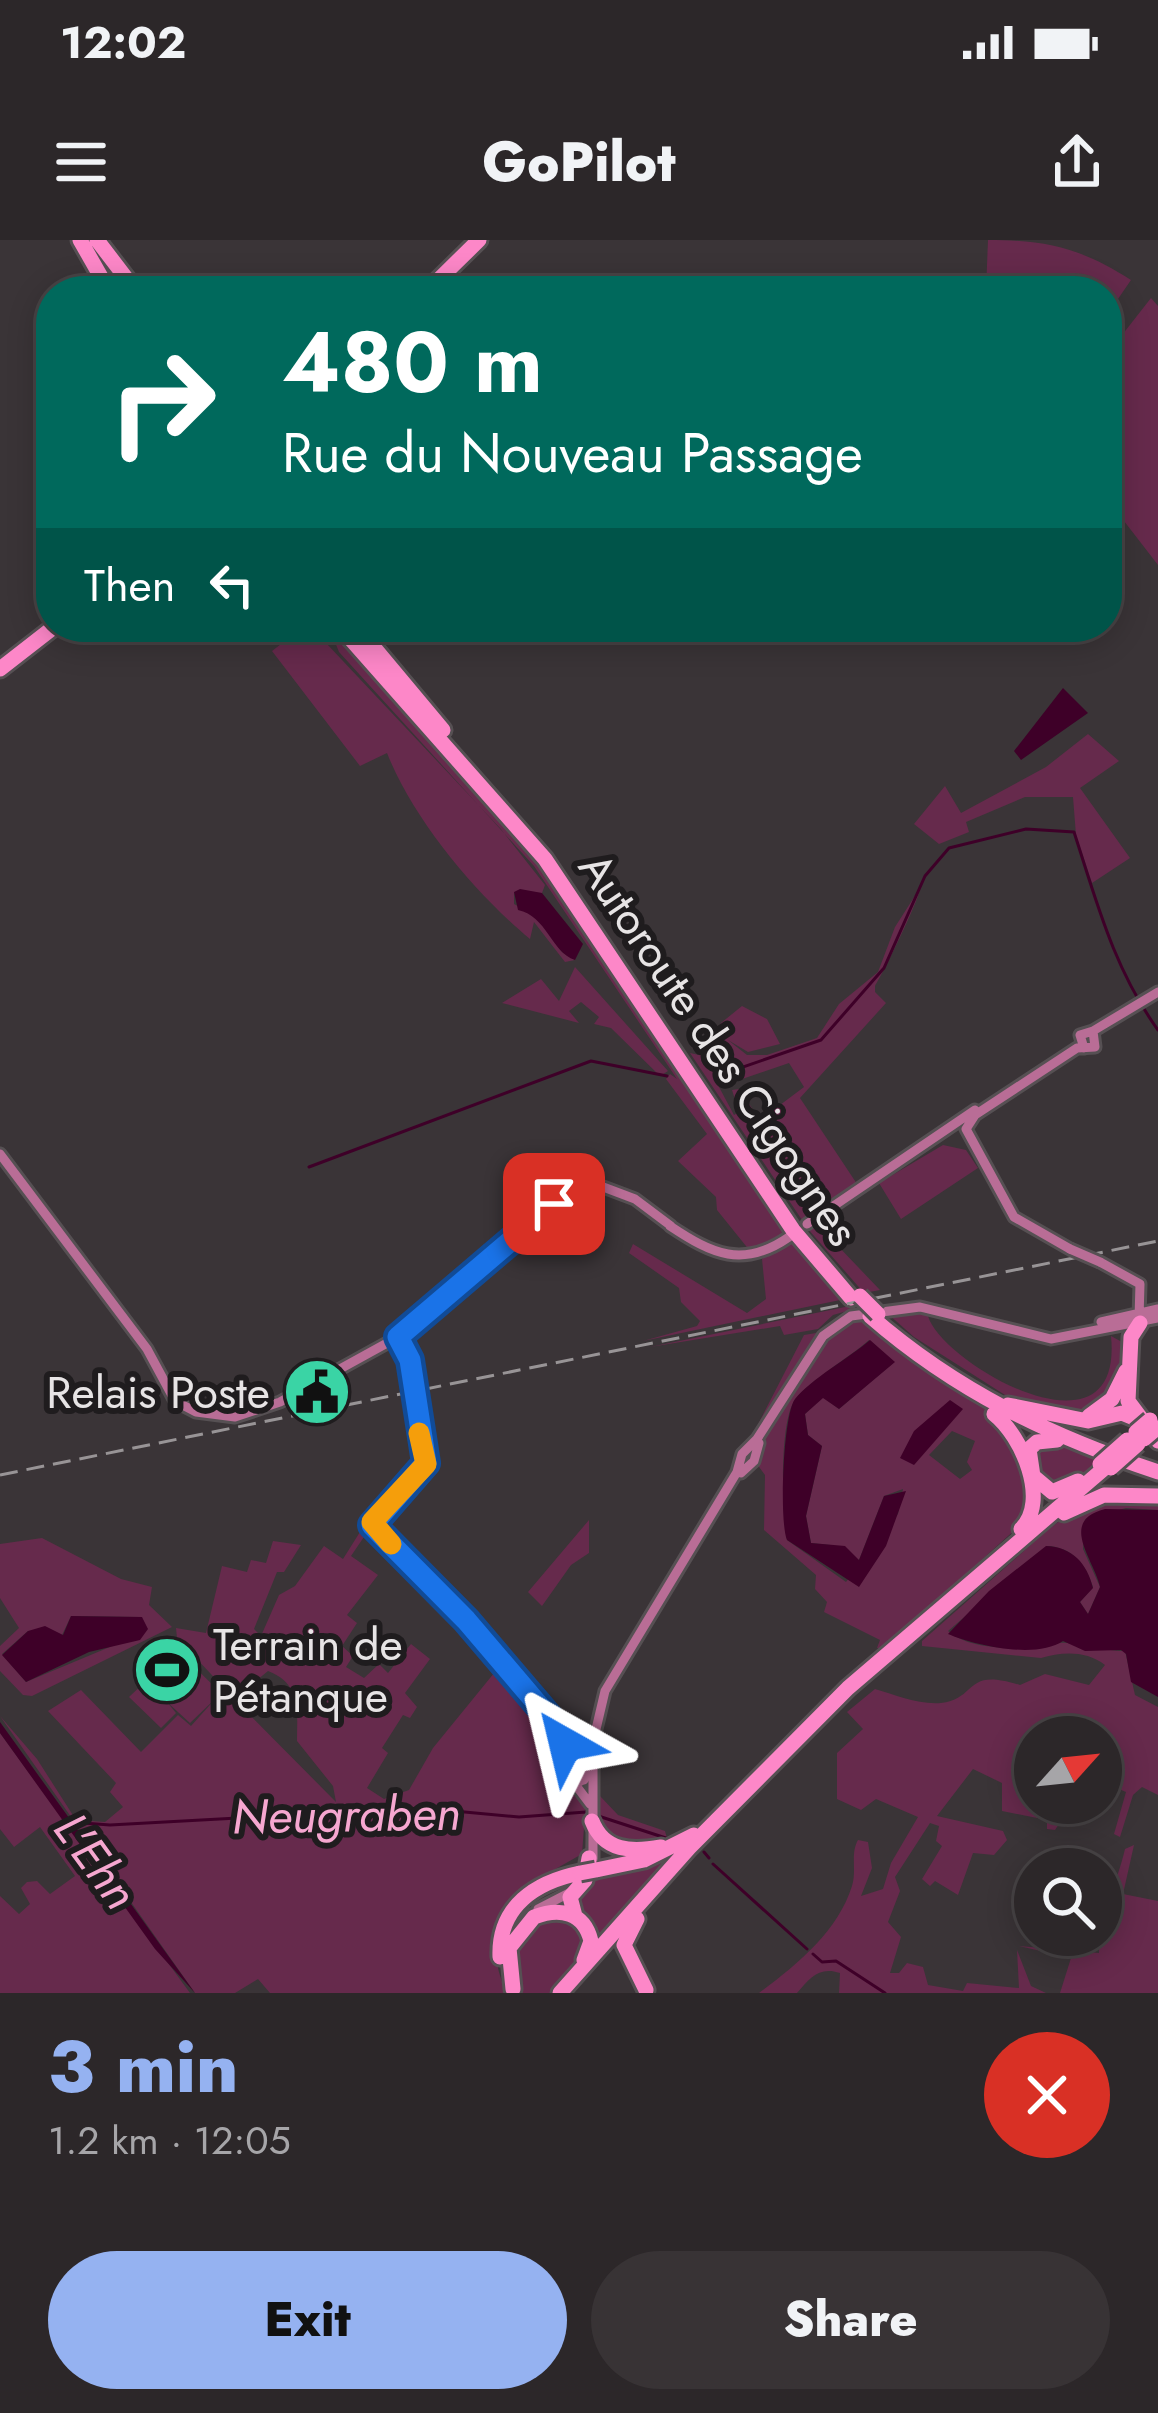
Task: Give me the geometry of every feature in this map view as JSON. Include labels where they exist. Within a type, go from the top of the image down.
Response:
[{"type":"highway","points":[[89,240],[107,276]]},
{"type":"highway","points":[[89,240],[122,276]]},
{"type":"highway","points":[[447,276],[483,240]]},
{"type":"highway","points":[[2,663],[36,635]]},
{"type":"highway","name":"Autoroute des Cigognes","points":[[361,642],[545,859],[793,1230],[855,1297],[904,1346],[989,1403],[1066,1439],[1158,1468]]},
{"type":"highway","name":"Autoroute des Cigognes","points":[[362,642],[569,880],[778,1197],[855,1297]]},
{"type":"highway","name":"Autoroute des Cigognes","points":[[874,1315],[1008,1405],[1158,1468]]},
{"type":"highway","points":[[1075,1419],[1096,1414],[1112,1399],[1126,1372],[1128,1333],[1150,1318]]},
{"type":"highway","points":[[1147,1431],[1127,1392],[1134,1368],[1131,1337],[1150,1318]]},
{"type":"highway","points":[[570,1993],[802,1744],[1014,1544],[1032,1517],[1036,1502],[1012,1432],[904,1346]]},
{"type":"highway","points":[[1008,1405],[1075,1419],[1122,1413],[1147,1431]]},
{"type":"highway","points":[[515,1991],[500,1959],[507,1920],[537,1886],[588,1867],[644,1860],[692,1836],[918,1624],[1147,1431]]},
{"type":"highway","points":[[1066,1439],[1032,1445],[1028,1454],[1035,1481],[1056,1492],[1101,1468]]},
{"type":"highway","points":[[1014,1544],[1095,1497],[1127,1492],[1158,1496]]},
{"type":"highway","points":[[560,1993],[746,1788]]},
{"type":"highway","points":[[592,1816],[606,1843],[626,1850],[692,1836]]},
{"type":"highway","points":[[572,1907],[588,1867]]},
{"type":"highway","points":[[572,1907],[591,1941],[582,1968]]},
{"type":"highway","points":[[515,1991],[507,1959],[518,1930],[544,1912],[572,1907]]},
{"type":"highway","points":[[637,1918],[624,1945],[647,1991]]},
{"type":"main road","points":[[963,1124],[807,1224],[1082,1044],[1083,1032],[1096,1034],[1158,992]]},
{"type":"main road","points":[[963,1124],[1003,1202],[1028,1229],[1141,1286],[1150,1318]]},
{"type":"main road","points":[[0,1154],[147,1349],[175,1402],[196,1412],[235,1417],[280,1402],[398,1337],[548,1208],[591,1188],[635,1199],[714,1254],[737,1257],[767,1251],[789,1237]]},
{"type":"main road","points":[[585,1787],[600,1720],[617,1678],[823,1336],[851,1316],[920,1307],[1038,1337],[1150,1318]]},
{"type":"main road","points":[[1038,1337],[1150,1318]]},
{"type":"main road","points":[[398,1337],[410,1360],[421,1462],[372,1525],[466,1620],[544,1713],[585,1787],[592,1816],[592,1869],[572,1907],[517,1925]]},
{"type":"main road","points":[[515,1991],[504,1954],[517,1925],[574,1890],[588,1867],[592,1816]]},
{"type":"shaded area","points":[[988,240],[1063,248],[1131,280],[1122,293],[1122,276],[987,276]]},
{"type":"shaded area","points":[[1151,298],[1158,306],[1158,565],[1122,518],[1122,335]]},
{"type":"shaded area","points":[[284,642],[325,642],[500,828],[545,885],[542,893],[514,892],[514,904],[536,916],[562,952],[575,960],[565,962],[534,922],[530,939],[489,901],[430,830],[387,753],[360,766],[272,651]]},
{"type":"shaded area","points":[[335,642],[343,642],[530,847],[787,1231],[750,1251],[717,1210],[716,1197],[678,1161],[707,1134],[666,1079],[670,1074],[677,1079],[534,866],[339,652]]},
{"type":"shaded area","points":[[1088,734],[1119,761],[1080,788],[1130,858],[1092,883],[1076,835],[1073,797],[1025,797],[966,822],[969,832],[939,844],[914,824],[945,786],[961,813],[1046,767]]},
{"type":"shaded area","points":[[920,888],[875,986],[886,1003],[800,1098],[857,1184],[802,1220],[690,1053],[699,1055],[721,1023],[742,1006],[767,1019],[780,1044],[748,1052],[728,1040],[747,1055],[767,1055],[817,1038],[839,1004],[878,972],[895,927]],"holes":[[[789,1063],[804,1087],[760,1120],[739,1089],[732,1090],[739,1112],[734,1115],[719,1087]]]},
{"type":"shaded area","points":[[575,967],[668,1071],[660,1076],[611,1028],[594,1024],[599,1017],[581,1002],[569,1011],[579,1023],[502,1003],[541,979],[559,1001]]},
{"type":"shaded area","points":[[943,1145],[966,1150],[978,1168],[901,1219],[879,1183]]},
{"type":"shaded area","points":[[816,1223],[880,1290],[864,1293],[808,1229]]},
{"type":"shaded area","points":[[794,1240],[845,1299],[643,1341],[697,1326],[700,1321],[681,1302],[679,1288],[629,1253],[633,1244],[747,1313],[766,1299],[762,1259]]},
{"type":"shaded area","points":[[850,1306],[854,1309],[833,1315],[818,1329],[784,1335],[780,1326],[650,1347]]},
{"type":"shaded area","points":[[914,1311],[928,1316],[940,1336],[964,1358],[1029,1394],[1062,1401],[1090,1396],[1107,1375],[1111,1336],[1122,1342],[1123,1367],[1114,1386],[1078,1417],[1019,1404],[914,1337],[887,1313]]},
{"type":"shaded area","points":[[858,1317],[997,1418],[1034,1500],[1028,1518],[883,1649],[877,1648],[880,1640],[824,1612],[827,1602],[815,1589],[816,1575],[764,1530],[765,1475],[757,1464],[765,1434],[831,1331]],"holes":[[[869,1340],[894,1362],[839,1409],[823,1397],[805,1414],[808,1435],[822,1446],[806,1516],[811,1543],[830,1545],[859,1560],[884,1496],[903,1489],[898,1514],[846,1582],[787,1540],[784,1446],[795,1400]],[[952,1431],[975,1441],[967,1462],[972,1470],[960,1479],[929,1455]]]},
{"type":"shaded area","points":[[822,1332],[756,1436],[752,1436],[804,1335]]},
{"type":"shaded area","points":[[1053,1443],[1103,1458],[1074,1481],[1044,1487],[1033,1450]]},
{"type":"shaded area","points":[[1117,1498],[1158,1500],[1158,1510],[1126,1508],[1085,1519],[1083,1549],[1100,1587],[1088,1614],[1080,1602],[1093,1587],[1086,1571],[1071,1553],[1047,1546],[948,1631],[987,1646],[1064,1643],[1125,1651],[1135,1695],[1158,1707],[1158,1795],[1142,1787],[1133,1795],[1120,1837],[1114,1834],[1117,1824],[1122,1824],[1126,1792],[1122,1790],[1122,1716],[1014,1716],[1014,1813],[1002,1811],[1002,1783],[973,1769],[937,1816],[1003,1831],[1007,1840],[994,1855],[973,1853],[958,1895],[922,1879],[942,1846],[936,1841],[939,1826],[930,1823],[895,1877],[900,1891],[888,1922],[901,1937],[890,1973],[899,1973],[907,1963],[923,1967],[928,1985],[963,1991],[967,1983],[1019,1988],[1019,1956],[1031,1986],[1046,1993],[839,1993],[840,1973],[826,1971],[797,1993],[759,1993],[801,1959],[837,1918],[852,1886],[858,1840],[868,1842],[872,1868],[861,1896],[883,1889],[891,1863],[918,1817],[876,1799],[861,1810],[837,1799],[837,1753],[863,1729],[847,1712],[875,1689],[941,1703],[961,1696],[980,1681],[1020,1685],[1045,1674],[1089,1685],[1105,1665],[1082,1655],[1041,1658],[922,1646],[922,1641],[1073,1512]]},
{"type":"shaded area","points":[[589,1520],[589,1553],[571,1565],[542,1606],[528,1592]]},
{"type":"shaded area","points":[[365,1524],[370,1528],[351,1556],[378,1575],[347,1615],[357,1623],[342,1646],[353,1656],[346,1667],[364,1678],[379,1664],[388,1673],[411,1644],[430,1659],[405,1693],[417,1707],[410,1718],[403,1715],[382,1748],[388,1753],[367,1788],[384,1799],[409,1790],[433,1748],[499,1667],[549,1723],[568,1780],[586,1801],[582,1854],[529,1884],[509,1907],[540,1880],[577,1866],[585,1853],[588,1808],[586,1863],[583,1870],[523,1898],[500,1929],[498,1969],[507,1993],[270,1993],[258,1979],[235,1993],[195,1993],[0,1716],[37,1759],[76,1820],[105,1822],[123,1807],[110,1792],[116,1783],[48,1711],[81,1690],[141,1752],[178,1715],[191,1726],[217,1697],[190,1723],[167,1702],[176,1713],[161,1728],[129,1697],[146,1681],[138,1672],[169,1642],[221,1693],[226,1690],[177,1638],[176,1628],[206,1633],[222,1566],[247,1572],[251,1560],[266,1563],[273,1541],[301,1545],[284,1572],[277,1572],[254,1629],[261,1636],[279,1595],[295,1586],[324,1546],[343,1559]],"holes":[[[268,1671],[279,1677],[295,1700],[297,1741],[333,1786],[336,1802],[234,1699]]]},
{"type":"shaded area","points":[[42,1538],[121,1579],[152,1587],[149,1605],[172,1627],[32,1696],[23,1695],[0,1671],[0,1646],[19,1628],[0,1598],[0,1544]],"holes":[[[71,1616],[141,1617],[117,1644],[26,1682],[2,1654],[28,1631],[62,1635]]]},
{"type":"shaded area","points":[[0,1733],[190,1993],[0,1993],[0,1896],[19,1914],[30,1904],[21,1888],[27,1882],[37,1881],[50,1894],[75,1876],[40,1827],[14,1847],[0,1829]]},
{"type":"shaded area","points":[[600,1796],[618,1815],[665,1831],[668,1842],[611,1841],[596,1817]]},
{"type":"shaded area","points":[[684,1843],[591,1953],[574,1898],[592,1875]]},
{"type":"shaded area","points":[[1134,1845],[1123,1894],[1158,1901],[1158,1993],[1060,1993],[1071,1958],[1062,1956],[1122,1956],[1122,1859],[1125,1849]]},
{"type":"shaded area","points":[[558,1915],[583,1927],[584,1953],[552,1993],[520,1993],[511,1965],[516,1942],[532,1926]]},
{"type":"water","points":[[1063,688],[1088,713],[1021,760],[1014,751]]},
{"type":"water","points":[[514,892],[542,893],[583,944],[575,960],[560,950],[536,919],[518,910]]},
{"type":"water","points":[[870,1340],[895,1362],[839,1409],[823,1398],[805,1414],[808,1435],[822,1446],[806,1516],[811,1543],[845,1546],[859,1560],[884,1496],[906,1491],[886,1546],[859,1587],[787,1540],[783,1468],[795,1399]]},
{"type":"water","points":[[950,1400],[963,1409],[914,1465],[900,1458],[914,1431]]},
{"type":"water","points":[[1105,1509],[1158,1510],[1158,1697],[1131,1682],[1121,1650],[1085,1651],[1063,1641],[1038,1649],[1006,1649],[948,1634],[989,1591],[1046,1546],[1071,1553],[1087,1571],[1093,1588],[1080,1602],[1088,1614],[1100,1587],[1081,1532],[1091,1515]]},
{"type":"water","points":[[71,1616],[142,1617],[148,1629],[140,1640],[89,1652],[26,1682],[2,1655],[28,1631],[45,1626],[63,1635]]},
{"type":"water","name":"L'Ehn","points":[[0,1722],[195,1993],[155,1949],[0,1733]]},
{"type":"waterway","points":[[717,1076],[821,1040],[884,968],[925,876],[949,848],[1026,829],[1074,832],[1118,959],[1158,1030]]},
{"type":"waterway","points":[[309,1167],[591,1061],[667,1076]]},
{"type":"waterway","name":"Neugraben","points":[[70,1822],[110,1825],[422,1808],[519,1817],[586,1812],[672,1840]]},
{"type":"waterway","points":[[704,1852],[709,1858]]},
{"type":"waterway","name":"Neugraben","points":[[713,1864],[807,1949]]},
{"type":"waterway","name":"Neugraben","points":[[813,1954],[822,1962],[836,1961],[885,1993]]},
{"type":"railway","points":[[0,1475],[1158,1241]]},
{"type":"slow traffic","points":[[391,1544],[372,1522],[426,1464],[419,1433]]},
{"type":"place","name":"Relais Poste","points":[[317,1392]]},
{"type":"place","name":"Terrain de Pétanque","points":[[167,1670]]},
{"type":"route","points":[[554,1204],[398,1337],[410,1360],[426,1463],[372,1525],[466,1620],[558,1728],[565,1744]]}]
